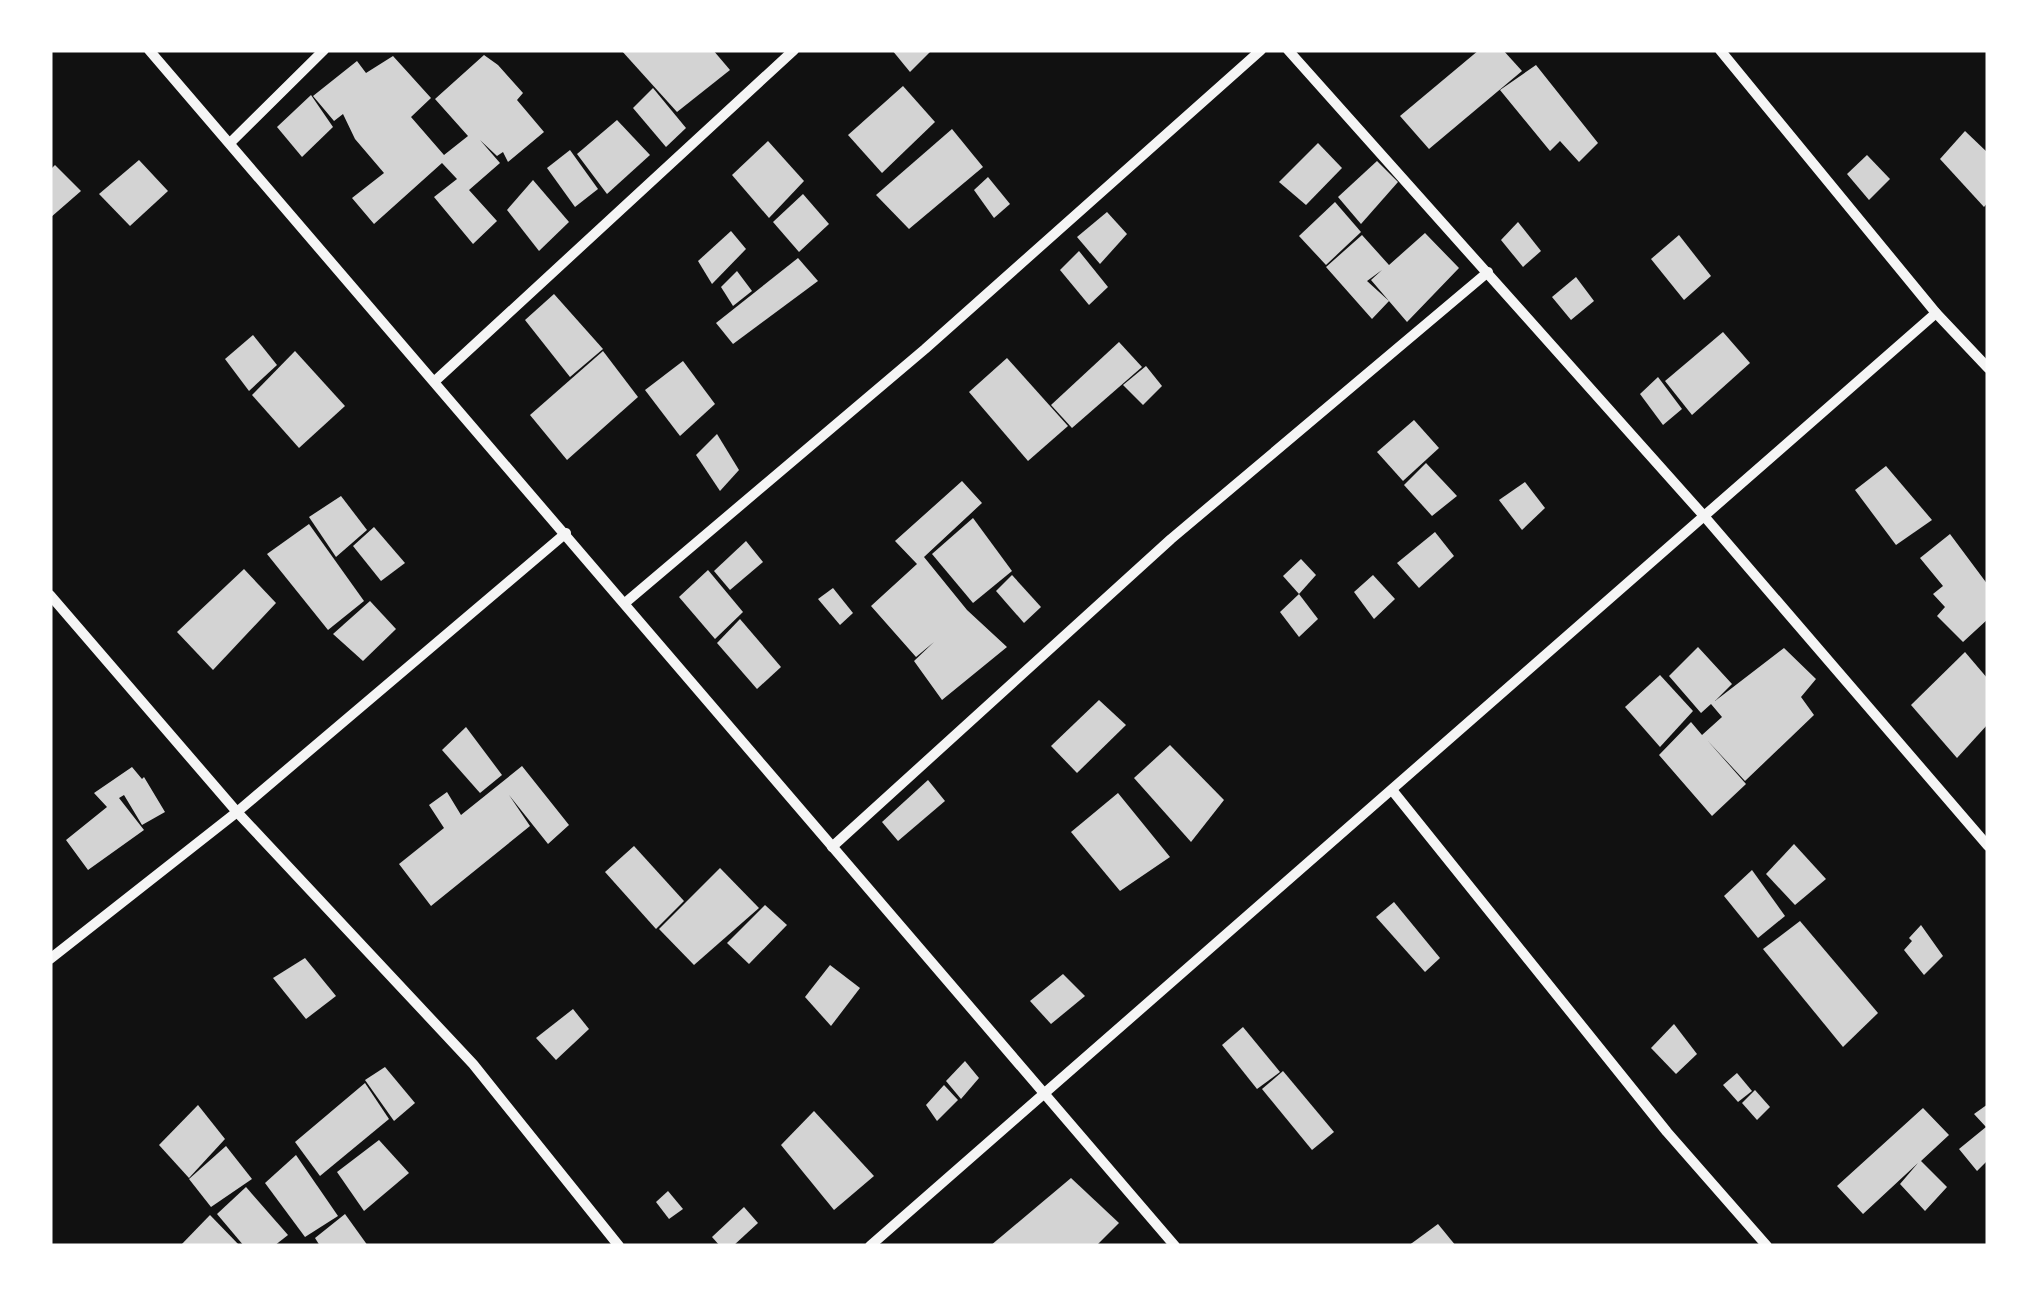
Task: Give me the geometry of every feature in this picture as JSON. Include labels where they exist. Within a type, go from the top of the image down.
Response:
[{"type":"street","points":[[149,50],[1175,1246]]},
{"type":"street","points":[[230,143],[324,50]]},
{"type":"street","points":[[435,380],[794,50]]},
{"type":"street","points":[[625,603],[925,349],[1261,50]]},
{"type":"street","points":[[1288,50],[1704,516],[1988,846]]},
{"type":"street","points":[[1720,50],[1936,313],[1988,368]]},
{"type":"street","points":[[832,847],[1170,538],[1488,272]]},
{"type":"street","points":[[870,1246],[1936,313]]},
{"type":"street","points":[[50,959],[237,812],[566,533]]},
{"type":"street","points":[[50,595],[237,812],[473,1064],[619,1246]]},
{"type":"street","points":[[1392,790],[1667,1132],[1767,1246]]},
{"type":"building","points":[[621,50],[713,50],[730,70],[677,112]]},
{"type":"building","points":[[892,50],[932,50],[910,72]]},
{"type":"building","points":[[1479,50],[1503,50],[1522,71],[1429,149],[1400,116]]},
{"type":"building","points":[[484,55],[523,93],[517,100],[544,132],[508,162],[503,152],[497,156],[480,140],[500,163],[469,190],[497,221],[473,244],[434,197],[457,179],[442,163],[374,224],[352,198],[384,173],[355,139],[343,114],[334,121],[313,96],[357,61],[366,73],[393,56],[431,98],[411,117],[444,155],[468,136],[435,99]]},
{"type":"building","points":[[1536,65],[1598,143],[1579,162],[1560,141],[1550,151],[1500,90]]},
{"type":"building","points":[[903,86],[935,122],[882,173],[848,135]]},
{"type":"building","points":[[653,88],[686,128],[666,147],[633,108]]},
{"type":"building","points":[[311,95],[333,127],[302,157],[277,127]]},
{"type":"building","points":[[617,120],[650,155],[607,194],[577,154]]},
{"type":"building","points":[[952,129],[983,167],[909,229],[876,195]]},
{"type":"building","points":[[1965,131],[1988,153],[1988,202],[1984,207],[1940,159]]},
{"type":"building","points":[[768,141],[804,181],[769,218],[732,175]]},
{"type":"building","points":[[1318,143],[1342,168],[1306,205],[1279,182]]},
{"type":"building","points":[[570,150],[598,189],[575,207],[547,168]]},
{"type":"building","points":[[1867,155],[1890,179],[1869,200],[1847,174]]},
{"type":"building","points":[[139,160],[168,191],[130,226],[99,194]]},
{"type":"building","points":[[1377,161],[1398,182],[1361,224],[1338,197]]},
{"type":"building","points":[[55,165],[81,191],[50,218],[50,170]]},
{"type":"building","points":[[988,177],[1010,204],[994,218],[974,190]]},
{"type":"building","points":[[533,180],[569,222],[539,251],[507,210]]},
{"type":"building","points":[[803,194],[829,224],[799,252],[773,222]]},
{"type":"building","points":[[1335,202],[1361,232],[1326,265],[1299,236]]},
{"type":"building","points":[[1107,212],[1127,234],[1100,264],[1077,237]]},
{"type":"building","points":[[1518,222],[1541,251],[1523,267],[1501,240]]},
{"type":"building","points":[[731,231],[746,249],[712,284],[698,261]]},
{"type":"building","points":[[1425,233],[1459,268],[1407,322],[1389,301],[1372,319],[1326,267],[1362,235],[1389,265]],"holes":[[[1382,270],[1371,280],[1389,301],[1367,281]]]},
{"type":"building","points":[[1679,235],[1711,276],[1684,300],[1651,259]]},
{"type":"building","points":[[1079,251],[1108,287],[1089,305],[1060,270]]},
{"type":"building","points":[[798,258],[818,281],[733,344],[716,323]]},
{"type":"building","points":[[737,271],[752,291],[733,306],[721,287]]},
{"type":"building","points":[[1576,277],[1594,301],[1571,320],[1552,297]]},
{"type":"building","points":[[554,294],[603,349],[570,377],[525,320]]},
{"type":"building","points":[[1723,332],[1750,363],[1692,415],[1665,381]]},
{"type":"building","points":[[253,335],[277,365],[249,391],[225,359]]},
{"type":"building","points":[[1119,342],[1142,367],[1072,428],[1051,405]]},
{"type":"building","points":[[295,351],[345,406],[299,448],[252,395]]},
{"type":"building","points":[[603,351],[638,397],[567,460],[530,415]]},
{"type":"building","points":[[1007,358],[1068,426],[1028,461],[969,392]]},
{"type":"building","points":[[683,361],[715,404],[680,436],[645,390]]},
{"type":"building","points":[[1146,366],[1162,386],[1143,405],[1123,385]]},
{"type":"building","points":[[1658,377],[1682,409],[1663,425],[1640,394]]},
{"type":"building","points":[[1414,420],[1439,448],[1403,481],[1377,452]]},
{"type":"building","points":[[717,434],[739,470],[720,491],[696,455]]},
{"type":"building","points":[[1426,463],[1457,496],[1432,516],[1404,485]]},
{"type":"building","points":[[1886,466],[1932,520],[1896,545],[1855,490]]},
{"type":"building","points":[[962,481],[982,503],[924,557],[967,610],[1007,647],[942,700],[914,661],[934,642],[916,657],[871,606],[917,564],[895,541]]},
{"type":"building","points":[[1525,482],[1545,508],[1522,530],[1499,500]]},
{"type":"building","points":[[341,496],[367,530],[336,557],[309,517]]},
{"type":"building","points":[[973,518],[1012,571],[973,603],[932,554]]},
{"type":"building","points":[[309,524],[364,601],[328,630],[267,554]]},
{"type":"building","points":[[374,527],[405,563],[381,581],[353,546]]},
{"type":"building","points":[[1435,532],[1454,556],[1419,588],[1397,563]]},
{"type":"building","points":[[1950,534],[1988,585],[1988,619],[1963,642],[1937,616],[1945,607],[1933,594],[1943,586],[1920,558]]},
{"type":"building","points":[[746,541],[763,562],[730,590],[714,571]]},
{"type":"building","points":[[1301,559],[1316,575],[1299,594],[1283,576]]},
{"type":"building","points":[[244,569],[276,603],[213,670],[177,632]]},
{"type":"building","points":[[708,570],[743,612],[715,639],[679,597]]},
{"type":"building","points":[[1012,575],[1041,607],[1024,623],[996,591]]},
{"type":"building","points":[[1373,575],[1395,599],[1374,619],[1354,592]]},
{"type":"building","points":[[833,588],[853,613],[840,625],[818,599]]},
{"type":"building","points":[[1299,594],[1318,619],[1299,637],[1280,612]]},
{"type":"building","points":[[370,601],[396,629],[363,661],[333,634]]},
{"type":"building","points":[[740,619],[781,667],[757,689],[717,643]]},
{"type":"building","points":[[1698,647],[1732,684],[1715,701],[1784,648],[1816,679],[1801,697],[1814,715],[1745,781],[1707,740],[1746,784],[1712,816],[1659,755],[1691,722],[1702,735],[1722,717],[1711,704],[1701,713],[1669,676]]},
{"type":"building","points":[[1965,652],[1988,679],[1988,724],[1957,758],[1911,705]]},
{"type":"building","points":[[1660,675],[1693,711],[1660,747],[1625,707]]},
{"type":"building","points":[[1099,700],[1126,725],[1077,773],[1051,746]]},
{"type":"building","points":[[466,727],[502,775],[480,793],[442,750]]},
{"type":"building","points":[[1170,745],[1224,800],[1191,842],[1134,778]]},
{"type":"building","points":[[522,766],[569,825],[548,844],[509,795],[530,826],[431,906],[399,864],[444,828],[429,805],[447,792],[461,815]]},
{"type":"building","points":[[132,767],[144,777],[165,812],[142,825],[124,795],[119,798],[144,830],[88,870],[66,840],[107,807],[94,793]]},
{"type":"building","points":[[928,780],[945,801],[898,841],[882,822]]},
{"type":"building","points":[[1118,793],[1170,857],[1120,891],[1071,832]]},
{"type":"building","points":[[1794,844],[1826,879],[1795,905],[1766,874]]},
{"type":"building","points":[[634,846],[684,901],[656,929],[605,872]]},
{"type":"building","points":[[720,868],[759,908],[694,965],[659,929]]},
{"type":"building","points":[[1752,870],[1785,916],[1758,938],[1724,896]]},
{"type":"building","points":[[1394,902],[1440,958],[1425,972],[1376,917]]},
{"type":"building","points":[[765,905],[787,925],[749,964],[727,943]]},
{"type":"building","points":[[1800,921],[1878,1013],[1843,1047],[1763,949]]},
{"type":"building","points":[[1921,925],[1943,956],[1924,975],[1904,950]]},
{"type":"building","points":[[305,958],[336,996],[306,1019],[273,978]]},
{"type":"building","points":[[830,965],[860,988],[831,1026],[805,997]]},
{"type":"building","points":[[1063,974],[1085,996],[1051,1024],[1030,1001]]},
{"type":"building","points":[[573,1009],[589,1029],[556,1060],[536,1038]]},
{"type":"building","points":[[1674,1024],[1697,1054],[1676,1074],[1651,1048]]},
{"type":"building","points":[[1243,1027],[1280,1072],[1257,1089],[1222,1045]]},
{"type":"building","points":[[965,1061],[979,1078],[961,1099],[946,1081]]},
{"type":"building","points":[[385,1067],[415,1103],[394,1121],[365,1080]]},
{"type":"building","points":[[1283,1071],[1334,1132],[1312,1150],[1262,1089]]},
{"type":"building","points":[[1737,1073],[1752,1091],[1738,1102],[1723,1085]]},
{"type":"building","points":[[365,1083],[389,1119],[320,1176],[295,1142]]},
{"type":"building","points":[[944,1085],[958,1100],[937,1121],[926,1105]]},
{"type":"building","points":[[1755,1090],[1770,1107],[1757,1120],[1742,1103]]},
{"type":"building","points":[[1988,1104],[1988,1160],[1977,1171],[1959,1149],[1986,1127],[1974,1114]]},
{"type":"building","points":[[198,1105],[225,1139],[189,1178],[159,1145]]},
{"type":"building","points":[[1923,1108],[1949,1135],[1921,1161],[1947,1187],[1925,1211],[1900,1184],[1918,1163],[1863,1214],[1837,1186]]},
{"type":"building","points":[[814,1111],[874,1176],[834,1210],[781,1145]]},
{"type":"building","points":[[379,1140],[409,1173],[364,1211],[337,1172]]},
{"type":"building","points":[[226,1146],[252,1179],[211,1207],[189,1179]]},
{"type":"building","points":[[296,1155],[338,1216],[305,1237],[265,1183]]},
{"type":"building","points":[[1071,1178],[1119,1223],[1096,1246],[990,1246]]},
{"type":"building","points":[[246,1187],[288,1235],[274,1246],[244,1246],[217,1214]]},
{"type":"building","points":[[668,1191],[683,1209],[669,1219],[656,1202]]},
{"type":"building","points":[[744,1207],[758,1223],[733,1246],[720,1246],[712,1237]]},
{"type":"building","points":[[345,1214],[368,1246],[320,1246],[315,1238]]},
{"type":"building","points":[[210,1215],[240,1246],[180,1246]]},
{"type":"building","points":[[1438,1224],[1456,1246],[1408,1246]]}]
